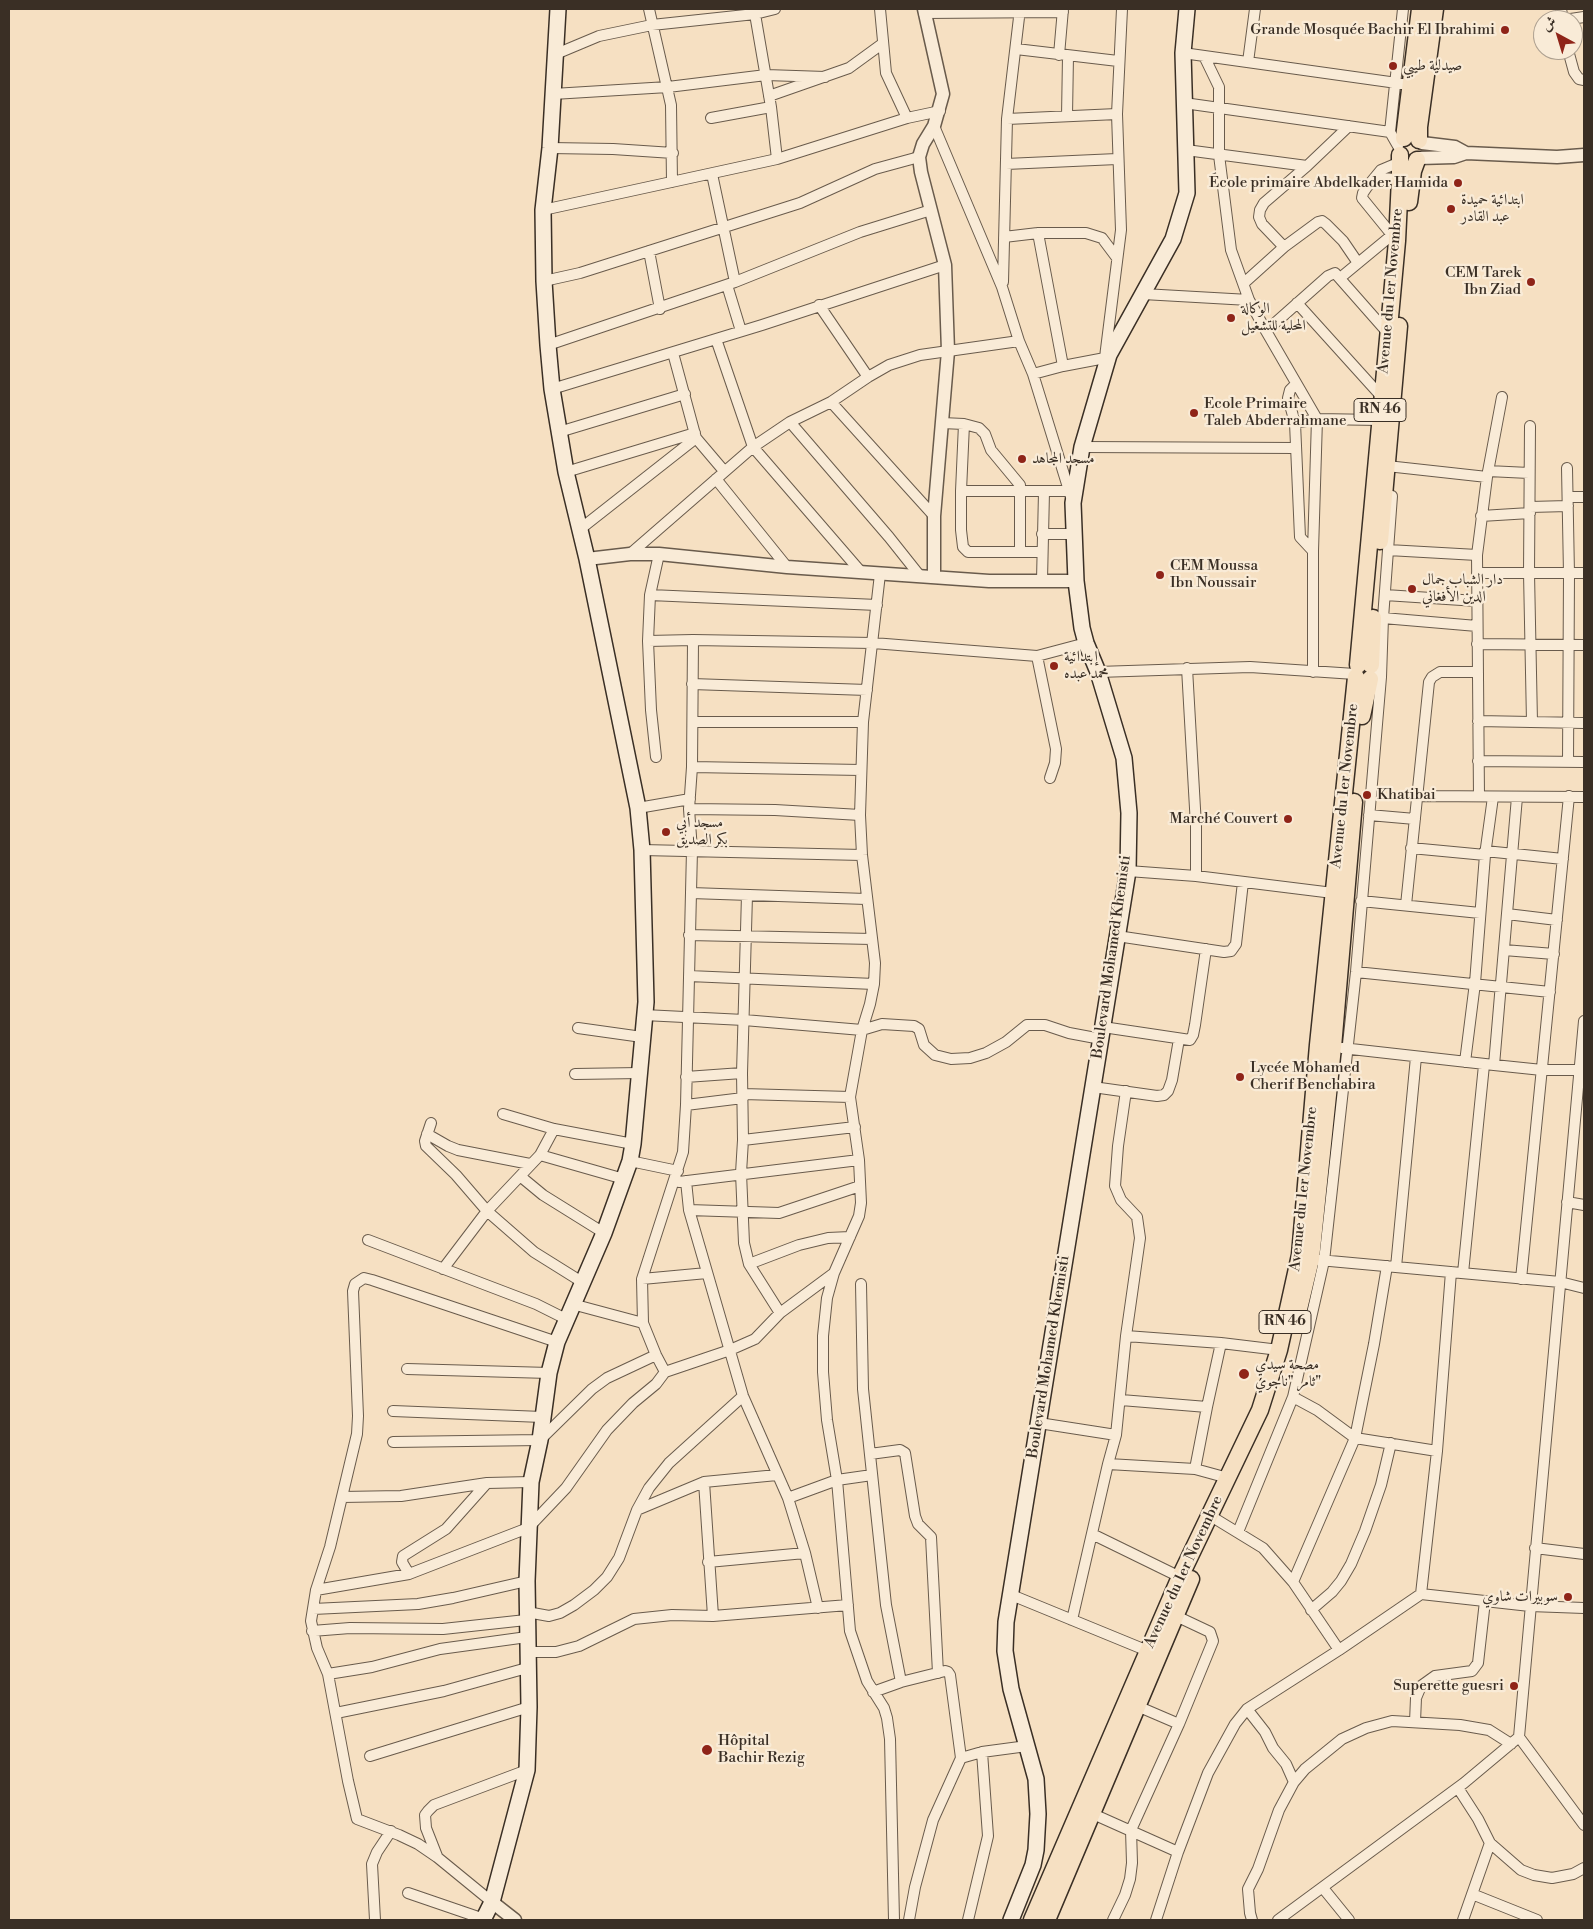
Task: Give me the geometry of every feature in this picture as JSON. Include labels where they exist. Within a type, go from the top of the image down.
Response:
[{"type":"main road","points":[[483,1919],[492,1902],[527,1770],[529,1707],[527,1652],[528,1528],[531,1482],[540,1440],[542,1417],[557,1342],[604,1233],[630,1161],[640,1073],[644,1015],[642,850],[638,808],[587,559],[566,472],[552,389],[548,345],[544,282],[544,210],[550,148],[558,9]]},
{"type":"main road","name":"Boulevard Mohamed Khemisti","points":[[1011,1920],[1033,1865],[1036,1850],[1038,1814],[1036,1779],[1011,1688],[1005,1651],[1009,1594],[1039,1423],[1128,871],[1129,812],[1124,758],[1098,672],[1086,643],[1076,581],[1071,497],[1082,447],[1107,357],[1173,239],[1187,193],[1183,53],[1187,9]]},
{"type":"main road","name":"Avenue du 1er Novembre","points":[[1032,1920],[1180,1576],[1265,1424],[1280,1383],[1318,1260],[1332,1047],[1362,713],[1390,466],[1411,183],[1408,148],[1410,85],[1420,9]]},
{"type":"main road","name":"Avenue du 1er Novembre","points":[[1047,1920],[1176,1616],[1228,1478],[1260,1410],[1279,1350],[1300,1255],[1332,1047],[1333,893],[1367,673],[1379,420],[1400,179],[1408,148],[1419,127],[1435,9]]},
{"type":"street","points":[[649,9],[672,105],[672,182]]},
{"type":"street","points":[[556,54],[599,36],[652,25],[755,14],[775,9]]},
{"type":"street","points":[[880,9],[886,73],[907,118]]},
{"type":"street","points":[[1033,374],[1107,357],[1121,230],[1116,114],[1122,9]]},
{"type":"street","points":[[1248,62],[1255,9]]},
{"type":"street","points":[[1403,9],[1394,83],[1408,148]]},
{"type":"street","points":[[1002,287],[1007,119],[1020,10]]},
{"type":"street","points":[[934,577],[934,516],[948,351],[945,265],[920,172],[920,156],[923,144],[934,126],[940,111],[943,94],[924,11],[1063,10],[1067,116]]},
{"type":"street","points":[[755,14],[778,159]]},
{"type":"street","points":[[769,96],[849,68],[882,44]]},
{"type":"street","points":[[1016,49],[1118,61]]},
{"type":"street","points":[[1183,53],[1410,85]]},
{"type":"street","points":[[1204,56],[1219,87],[1219,155],[1231,250],[1249,300],[1317,419],[1313,551],[1313,672]]},
{"type":"street","points":[[1571,60],[1574,72],[1579,79],[1584,80]]},
{"type":"street","points":[[553,94],[668,87],[766,75],[825,77]]},
{"type":"street","points":[[1184,103],[1350,126],[1408,148],[1454,157],[1466,153],[1557,158],[1584,155]]},
{"type":"street","points":[[710,118],[771,107]]},
{"type":"street","points":[[544,210],[778,159],[907,118],[940,111]]},
{"type":"street","points":[[1007,119],[1116,114]]},
{"type":"street","points":[[934,126],[1002,287],[1019,341],[1033,374],[1071,497],[1044,492],[961,491]]},
{"type":"street","points":[[1284,247],[1262,224],[1259,216],[1260,210],[1264,204],[1350,126]]},
{"type":"street","points":[[550,148],[614,149],[673,153]]},
{"type":"street","points":[[1340,278],[1394,238],[1362,198],[1367,187],[1381,170],[1408,148]]},
{"type":"street","points":[[1186,150],[1307,166]]},
{"type":"street","points":[[544,282],[580,273],[800,203],[876,169],[920,156]]},
{"type":"street","points":[[1006,164],[1118,159]]},
{"type":"street","points":[[712,174],[741,331]]},
{"type":"street","points":[[1375,178],[1400,179]]},
{"type":"street","points":[[548,345],[731,284],[860,232],[931,210]]},
{"type":"street","points":[[1244,283],[1284,247],[1315,223],[1322,222],[1342,241],[1358,263]]},
{"type":"street","points":[[1004,236],[1086,233],[1096,235],[1107,244],[1117,258]]},
{"type":"street","points":[[1038,234],[1063,366]]},
{"type":"street","points":[[649,250],[660,309]]},
{"type":"street","points":[[552,389],[673,353],[945,265]]},
{"type":"street","points":[[1266,331],[1331,274],[1337,274],[1387,332]]},
{"type":"street","points":[[1143,294],[1249,300]]},
{"type":"street","points":[[1297,303],[1381,396]]},
{"type":"street","points":[[819,305],[868,377]]},
{"type":"street","points":[[716,339],[753,447],[862,572]]},
{"type":"street","points":[[630,554],[753,447],[790,422],[831,402],[868,377],[904,359],[1019,341]]},
{"type":"street","points":[[673,353],[695,435],[724,471]]},
{"type":"street","points":[[1296,384],[1290,390],[1288,398],[1295,423],[1300,537],[1313,551]]},
{"type":"street","points":[[560,432],[685,394]]},
{"type":"street","points":[[1479,796],[1477,554],[1487,474],[1502,397]]},
{"type":"street","points":[[831,402],[934,516]]},
{"type":"street","points":[[1295,423],[1317,419],[1379,420]]},
{"type":"street","points":[[790,422],[920,576]]},
{"type":"street","points":[[942,423],[964,424],[982,430],[991,450],[1016,478],[1021,492],[1020,551]]},
{"type":"street","points":[[964,424],[961,540],[965,550],[968,552],[1042,552]]},
{"type":"street","points":[[1530,426],[1529,573],[1532,722]]},
{"type":"street","points":[[566,472],[695,435]]},
{"type":"street","points":[[579,530],[695,435]]},
{"type":"street","points":[[1082,447],[1296,448]]},
{"type":"street","points":[[1529,473],[1487,474],[1390,466],[1388,550],[1383,618],[1367,673],[1369,815],[1356,972],[1332,1047],[1542,1070],[1583,1070]]},
{"type":"street","points":[[1567,468],[1570,723],[1568,762]]},
{"type":"street","points":[[716,479],[788,567]]},
{"type":"street","points":[[1042,580],[1044,492]]},
{"type":"street","points":[[1481,516],[1530,510],[1584,497]]},
{"type":"street","points":[[1042,534],[1073,534]]},
{"type":"street","points":[[1388,550],[1477,554]]},
{"type":"street","points":[[587,559],[630,554],[659,554],[880,574],[989,581],[1076,581]]},
{"type":"street","points":[[656,756],[651,710],[648,641],[650,595],[659,554]]},
{"type":"street","points":[[1477,573],[1584,573]]},
{"type":"street","points":[[880,574],[863,722],[860,815],[866,899],[875,963],[874,984],[862,1030],[850,1097],[859,1160],[861,1203],[859,1216],[834,1273],[827,1298],[823,1372],[827,1420],[837,1480],[850,1631],[866,1680],[884,1708],[890,1739],[894,1920]]},
{"type":"street","points":[[650,595],[877,605]]},
{"type":"street","points":[[1385,595],[1477,601]]},
{"type":"street","points":[[1383,618],[1477,626]]},
{"type":"street","points":[[665,1372],[643,1324],[642,1279],[683,1152],[686,1105],[692,850],[690,804],[693,640]]},
{"type":"street","points":[[648,641],[873,642],[1037,656],[1086,643]]},
{"type":"street","points":[[1477,644],[1584,645]]},
{"type":"street","points":[[1037,656],[1056,749],[1055,763],[1050,778]]},
{"type":"street","points":[[1098,672],[1187,668],[1250,668],[1367,673]]},
{"type":"street","points":[[1187,668],[1196,826],[1196,876]]},
{"type":"street","points":[[1406,905],[1428,691],[1432,677],[1445,671],[1477,672]]},
{"type":"street","points":[[692,684],[867,690]]},
{"type":"street","points":[[1478,721],[1584,723]]},
{"type":"street","points":[[693,722],[863,722]]},
{"type":"street","points":[[1478,761],[1584,762]]},
{"type":"street","points":[[692,767],[861,770]]},
{"type":"street","points":[[1418,796],[1584,796]]},
{"type":"street","points":[[1521,1279],[1569,796]]},
{"type":"street","points":[[1466,1062],[1475,983],[1485,853],[1493,797]]},
{"type":"street","points":[[1463,1273],[1489,1065],[1501,986],[1518,797]]},
{"type":"street","points":[[638,808],[690,804],[860,815]]},
{"type":"street","points":[[1369,815],[1415,820]]},
{"type":"street","points":[[1411,848],[1563,859]]},
{"type":"street","points":[[642,850],[862,855]]},
{"type":"street","points":[[1128,871],[1196,876],[1333,893]]},
{"type":"street","points":[[1117,936],[1228,952],[1234,949],[1239,926],[1243,882]]},
{"type":"street","points":[[691,893],[866,899]]},
{"type":"street","points":[[747,895],[741,1173],[744,1243],[749,1264],[780,1313]]},
{"type":"street","points":[[1361,901],[1480,913]]},
{"type":"street","points":[[1507,914],[1557,920]]},
{"type":"street","points":[[689,935],[872,939]]},
{"type":"street","points":[[644,1015],[744,1020],[862,1030],[882,1024],[914,1026],[919,1029],[924,1045],[935,1054],[951,1059],[970,1058],[986,1053],[1006,1042],[1027,1025],[1045,1025],[1069,1033],[1102,1033],[1190,1040],[1193,1035],[1206,949]]},
{"type":"street","points":[[1504,950],[1554,954]]},
{"type":"street","points":[[1356,972],[1550,992]]},
{"type":"street","points":[[689,976],[874,984]]},
{"type":"street","points":[[1278,1920],[1293,1916],[1323,1888],[1458,1788],[1515,1740],[1526,1668],[1535,1548],[1567,1202],[1583,1070],[1584,1021]]},
{"type":"street","points":[[578,1028],[642,1038]]},
{"type":"street","points":[[1093,1088],[1157,1096],[1164,1095],[1168,1091],[1172,1080],[1178,1039]]},
{"type":"street","points":[[1293,1582],[1355,1438],[1391,1267],[1416,1057]]},
{"type":"street","points":[[575,1074],[640,1073]]},
{"type":"street","points":[[686,1077],[742,1073]]},
{"type":"street","points":[[1072,1620],[1116,1435],[1126,1336],[1140,1238],[1137,1217],[1122,1200],[1115,1186],[1117,1154],[1126,1091]]},
{"type":"street","points":[[686,1105],[743,1096],[850,1097]]},
{"type":"street","points":[[503,1114],[554,1129],[633,1144]]},
{"type":"street","points":[[431,1123],[425,1141],[426,1146],[487,1211],[534,1252],[582,1282]]},
{"type":"street","points":[[743,1140],[855,1128]]},
{"type":"street","points":[[443,1268],[487,1211],[540,1155],[554,1129]]},
{"type":"street","points":[[427,1134],[458,1150],[530,1164]]},
{"type":"street","points":[[540,1155],[624,1179]]},
{"type":"street","points":[[673,1183],[741,1173],[859,1160]]},
{"type":"street","points":[[630,1161],[678,1171]]},
{"type":"street","points":[[520,1176],[543,1196],[604,1233]]},
{"type":"street","points":[[686,1181],[689,1210],[743,1396],[788,1498],[805,1553],[818,1608]]},
{"type":"street","points":[[689,1210],[779,1213],[860,1186]]},
{"type":"street","points":[[1567,1202],[1584,1205]]},
{"type":"street","points":[[749,1264],[828,1238],[850,1237]]},
{"type":"street","points":[[368,1240],[536,1304],[569,1312],[643,1324]]},
{"type":"street","points":[[1238,1532],[1293,1398],[1318,1260],[1560,1282],[1584,1288]]},
{"type":"street","points":[[1421,1594],[1437,1451],[1451,1272]]},
{"type":"street","points":[[642,1279],[707,1273]]},
{"type":"street","points":[[316,1590],[409,1574],[528,1528],[566,1488],[607,1430],[633,1403],[656,1384],[665,1372],[730,1350],[755,1339],[780,1313],[834,1273]]},
{"type":"street","points":[[516,1920],[418,1844],[391,1831],[362,1822],[357,1818],[354,1812],[328,1674],[312,1631],[311,1621],[316,1590],[330,1547],[357,1434],[358,1416],[353,1291],[359,1280],[364,1278],[372,1280],[557,1342]]},
{"type":"street","points":[[861,1284],[863,1389],[886,1605],[901,1682]]},
{"type":"street","points":[[1126,1336],[1221,1343],[1279,1350]]},
{"type":"street","points":[[1195,1470],[1206,1407],[1221,1343]]},
{"type":"street","points":[[393,1442],[540,1440],[592,1389],[607,1378],[656,1355]]},
{"type":"street","points":[[407,1370],[550,1373]]},
{"type":"street","points":[[312,1631],[350,1628],[443,1629],[527,1616],[550,1616],[560,1613],[594,1590],[607,1577],[619,1558],[637,1510],[649,1488],[669,1463],[743,1396]]},
{"type":"street","points":[[1293,1398],[1317,1410],[1355,1438],[1391,1442],[1437,1451]]},
{"type":"street","points":[[1121,1400],[1206,1407]]},
{"type":"street","points":[[393,1412],[542,1417]]},
{"type":"street","points":[[1039,1423],[1116,1435]]},
{"type":"street","points":[[1311,1610],[1332,1592],[1351,1564],[1381,1485],[1391,1442]]},
{"type":"street","points":[[870,1454],[900,1450],[906,1455],[915,1516],[918,1524],[928,1533],[932,1541],[938,1673]]},
{"type":"street","points":[[1108,1464],[1195,1470],[1228,1478]]},
{"type":"street","points":[[637,1510],[704,1482],[777,1475]]},
{"type":"street","points":[[788,1498],[837,1480],[872,1475]]},
{"type":"street","points":[[342,1498],[401,1496],[487,1483],[531,1482]]},
{"type":"street","points":[[704,1482],[713,1616]]},
{"type":"street","points":[[409,1574],[402,1562],[403,1556],[446,1528],[487,1483]]},
{"type":"street","points":[[1214,1518],[1263,1548],[1293,1582],[1339,1650]]},
{"type":"street","points":[[1092,1534],[1180,1576]]},
{"type":"street","points":[[1535,1548],[1584,1554]]},
{"type":"street","points":[[708,1562],[805,1553]]},
{"type":"street","points":[[312,1609],[418,1604],[527,1581]]},
{"type":"street","points":[[1009,1594],[1148,1651]]},
{"type":"street","points":[[1156,1920],[1178,1852],[1208,1773],[1235,1724],[1247,1709],[1339,1650],[1421,1594],[1530,1606],[1584,1608]]},
{"type":"street","points":[[1415,1722],[1416,1698],[1421,1686],[1435,1676],[1472,1671],[1478,1663],[1485,1601]]},
{"type":"street","points":[[527,1652],[556,1652],[579,1646],[634,1619],[663,1616],[713,1616],[848,1605]]},
{"type":"street","points":[[1113,1920],[1125,1895],[1130,1879],[1132,1863],[1130,1830],[1179,1724],[1212,1641],[1210,1632],[1176,1616]]},
{"type":"street","points":[[328,1674],[372,1667],[440,1648],[527,1637]]},
{"type":"street","points":[[336,1713],[444,1691],[528,1668]]},
{"type":"street","points":[[873,1692],[901,1682],[947,1671],[950,1675],[961,1758],[933,1820],[915,1887],[909,1920]]},
{"type":"street","points":[[1137,1706],[1179,1724]]},
{"type":"street","points":[[370,1756],[529,1707]]},
{"type":"street","points":[[1247,1709],[1286,1764],[1294,1782]]},
{"type":"street","points":[[1252,1920],[1248,1889],[1258,1869],[1279,1810],[1294,1782],[1305,1769],[1342,1739],[1366,1728],[1392,1721],[1460,1725],[1489,1730],[1515,1740],[1583,1820]]},
{"type":"street","points":[[961,1758],[982,1752],[1027,1746]]},
{"type":"street","points":[[968,1920],[988,1836],[982,1752]]},
{"type":"street","points":[[437,1857],[426,1828],[425,1815],[434,1805],[527,1770]]},
{"type":"street","points":[[1458,1788],[1478,1819],[1490,1843],[1521,1870],[1534,1875],[1552,1878],[1573,1874],[1584,1868]]},
{"type":"street","points":[[1093,1814],[1178,1852]]},
{"type":"street","points":[[375,1920],[372,1864],[377,1852],[391,1831]]},
{"type":"street","points":[[1463,1920],[1490,1843]]},
{"type":"street","points":[[1323,1888],[1349,1920]]},
{"type":"street","points":[[408,1893],[483,1919]]},
{"type":"street","points":[[1472,1894],[1537,1920]]},
{"type":"place","name":"Grande Mosquée Bachir El Ibrahimi","points":[[1505,30]]},
{"type":"place","name":"صيدلية طيبي","points":[[1393,66]]},
{"type":"place","name":"École primaire Abdelkader Hamida","points":[[1458,183]]},
{"type":"place","name":"ابتدائية حميدة عبد القادر","points":[[1451,209]]},
{"type":"place","name":"CEM Tarek Ibn Ziad","points":[[1531,282]]},
{"type":"place","name":"الوكالة المحلية للتشغيل","points":[[1231,318]]},
{"type":"place","name":"Ecole Primaire Taleb Abderrahmane","points":[[1194,413]]},
{"type":"place","name":"مسجد المجاهد","points":[[1022,459]]},
{"type":"place","name":"CEM Moussa Ibn Noussair","points":[[1160,575]]},
{"type":"place","name":"دار الشباب جمال الدين الأفغاني","points":[[1412,589]]},
{"type":"place","name":"إبتدائية محمد عبده","points":[[1054,666]]},
{"type":"place","name":"Khatibai","points":[[1367,795]]},
{"type":"place","name":"Marché Couvert","points":[[1288,819]]},
{"type":"place","name":"مسجد أبي بكر الصديق","points":[[666,832]]},
{"type":"place","name":"Lycée Mohamed Cherif Benchabira","points":[[1240,1077]]},
{"type":"place","name":"مصحة سيدي ثامر \"ناجوي\"","points":[[1244,1374]]},
{"type":"place","name":"سوبيرات شاوي","points":[[1568,1597]]},
{"type":"place","name":"Superette guesri","points":[[1514,1686]]},
{"type":"place","name":"Hôpital Bachir Rezig","points":[[707,1750]]}]
